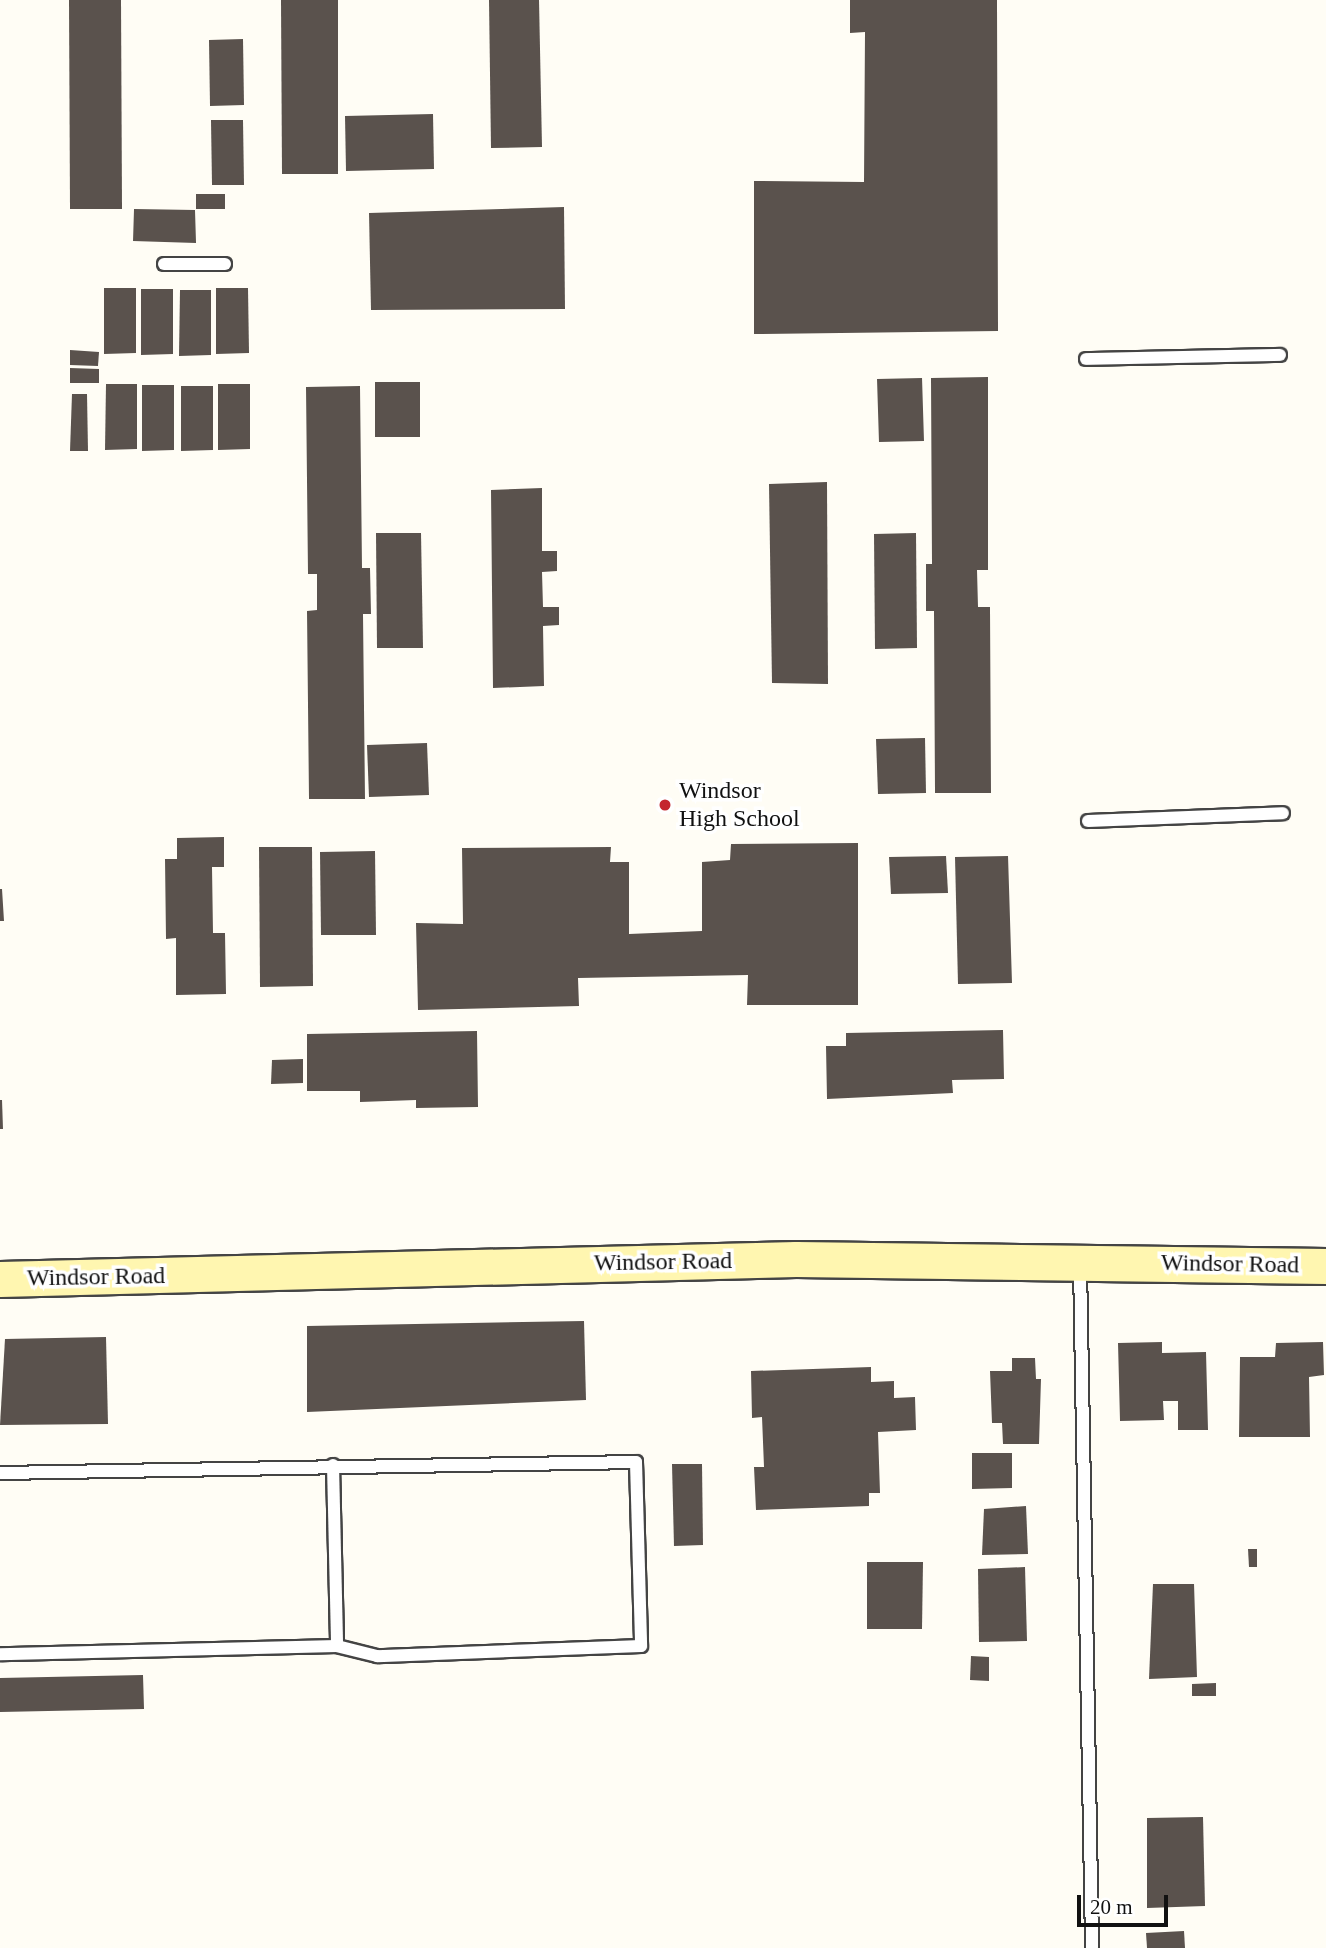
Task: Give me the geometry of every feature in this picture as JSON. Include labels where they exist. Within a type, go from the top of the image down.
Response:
[{"type":"main road","name":"Windsor Road","points":[[0,1279],[796,1259],[1326,1266]]},
{"type":"lane","points":[[164,264],[225,264]]},
{"type":"lane","points":[[1086,359],[1280,355]]},
{"type":"lane","points":[[1088,821],[1283,813]]},
{"type":"lane","points":[[1081,1261],[1080,1533],[1092,1948]]},
{"type":"lane","points":[[0,1474],[333,1465],[636,1462],[641,1646],[377,1656],[337,1646],[0,1654]]},
{"type":"lane","points":[[333,1465],[337,1646]]},
{"type":"building","points":[[69,0],[121,0],[122,209],[70,209]]},
{"type":"building","points":[[281,0],[338,0],[338,174],[282,174]]},
{"type":"building","points":[[489,0],[539,0],[542,147],[491,148]]},
{"type":"building","points":[[850,0],[997,0],[998,331],[754,334],[754,181],[864,182],[865,32],[850,33]]},
{"type":"building","points":[[243,39],[244,105],[210,106],[209,40]]},
{"type":"building","points":[[433,114],[434,169],[346,171],[345,116]]},
{"type":"building","points":[[211,120],[243,120],[244,185],[212,185]]},
{"type":"building","points":[[196,194],[225,194],[225,209],[196,209]]},
{"type":"building","points":[[564,207],[565,309],[371,310],[369,213]]},
{"type":"building","points":[[134,209],[195,210],[196,243],[133,241]]},
{"type":"building","points":[[104,288],[136,288],[136,353],[104,354]]},
{"type":"building","points":[[216,288],[248,288],[249,353],[216,354]]},
{"type":"building","points":[[141,289],[173,289],[173,354],[141,355]]},
{"type":"building","points":[[180,290],[211,290],[211,355],[179,356]]},
{"type":"building","points":[[70,350],[99,352],[98,366],[70,365]]},
{"type":"building","points":[[70,368],[99,369],[99,383],[70,383]]},
{"type":"building","points":[[988,377],[988,570],[977,570],[978,607],[990,607],[991,793],[935,793],[934,611],[926,611],[926,564],[932,564],[931,378]]},
{"type":"building","points":[[922,378],[924,441],[879,442],[877,379]]},
{"type":"building","points":[[375,382],[420,382],[420,437],[375,437]]},
{"type":"building","points":[[106,384],[137,384],[137,449],[105,450]]},
{"type":"building","points":[[218,384],[250,384],[250,449],[218,450]]},
{"type":"building","points":[[142,385],[174,385],[174,450],[142,451]]},
{"type":"building","points":[[181,386],[213,386],[213,450],[181,451]]},
{"type":"building","points":[[360,386],[362,568],[370,568],[371,614],[363,614],[365,799],[309,799],[307,611],[317,610],[317,574],[308,574],[306,387]]},
{"type":"building","points":[[72,394],[87,394],[88,451],[70,451]]},
{"type":"building","points":[[827,482],[828,684],[772,683],[769,484]]},
{"type":"building","points":[[542,488],[542,551],[557,551],[557,571],[542,572],[543,607],[559,607],[559,625],[543,626],[544,686],[493,688],[491,490]]},
{"type":"building","points":[[376,533],[421,533],[423,648],[377,648]]},
{"type":"building","points":[[916,533],[917,648],[875,649],[874,534]]},
{"type":"building","points":[[925,738],[926,793],[878,794],[876,739]]},
{"type":"building","points":[[427,743],[429,795],[369,797],[367,745]]},
{"type":"building","points":[[224,837],[224,867],[212,867],[213,933],[225,933],[226,994],[176,995],[176,938],[166,939],[165,859],[177,859],[177,838]]},
{"type":"building","points":[[858,843],[858,1005],[747,1005],[748,975],[578,978],[579,1006],[418,1010],[416,923],[463,924],[462,848],[611,847],[610,862],[629,862],[629,934],[702,931],[702,862],[730,860],[731,844]]},
{"type":"building","points":[[259,847],[312,847],[313,986],[260,987]]},
{"type":"building","points":[[375,851],[376,935],[321,935],[320,852]]},
{"type":"building","points":[[946,856],[948,893],[891,894],[889,857]]},
{"type":"building","points":[[1008,856],[1012,983],[958,984],[955,857]]},
{"type":"building","points":[[2,889],[4,921],[0,921]]},
{"type":"building","points":[[1003,1030],[1004,1079],[952,1080],[953,1093],[827,1099],[826,1046],[846,1046],[846,1033]]},
{"type":"building","points":[[477,1031],[478,1107],[416,1108],[416,1100],[360,1102],[360,1091],[307,1091],[307,1034]]},
{"type":"building","points":[[303,1059],[303,1083],[271,1084],[272,1060]]},
{"type":"building","points":[[2,1100],[3,1129],[0,1129]]},
{"type":"building","points":[[584,1321],[586,1400],[307,1412],[307,1326]]},
{"type":"building","points":[[106,1337],[108,1424],[0,1425],[5,1339]]},
{"type":"building","points":[[1162,1342],[1162,1353],[1206,1352],[1208,1430],[1178,1430],[1178,1401],[1163,1401],[1164,1420],[1120,1421],[1118,1343]]},
{"type":"building","points":[[1323,1342],[1324,1375],[1309,1377],[1310,1437],[1239,1437],[1240,1357],[1275,1357],[1276,1343]]},
{"type":"building","points":[[1012,1358],[1035,1358],[1036,1379],[1041,1379],[1039,1444],[1003,1444],[1002,1423],[992,1423],[990,1371],[1012,1371]]},
{"type":"building","points":[[871,1367],[871,1382],[894,1381],[894,1398],[915,1397],[916,1430],[878,1432],[880,1493],[869,1493],[869,1506],[756,1510],[754,1467],[764,1467],[762,1417],[752,1418],[751,1371]]},
{"type":"building","points":[[972,1453],[1012,1453],[1012,1488],[972,1489]]},
{"type":"building","points":[[672,1464],[702,1464],[703,1545],[674,1546]]},
{"type":"building","points":[[1026,1506],[1028,1554],[982,1555],[984,1509]]},
{"type":"building","points":[[1248,1549],[1257,1549],[1257,1567],[1249,1567]]},
{"type":"building","points":[[867,1562],[923,1562],[922,1629],[867,1629]]},
{"type":"building","points":[[1025,1567],[1027,1641],[979,1642],[978,1569]]},
{"type":"building","points":[[1153,1584],[1194,1584],[1197,1677],[1149,1679]]},
{"type":"building","points":[[971,1656],[989,1657],[989,1681],[970,1680]]},
{"type":"building","points":[[143,1675],[144,1709],[0,1712],[0,1678]]},
{"type":"building","points":[[1216,1683],[1216,1696],[1192,1696],[1192,1684]]},
{"type":"building","points":[[1203,1817],[1205,1906],[1147,1908],[1147,1818]]},
{"type":"building","points":[[1184,1931],[1185,1948],[1147,1948],[1146,1933]]},
{"type":"place","name":"Windsor High School","points":[[665,805]]}]
